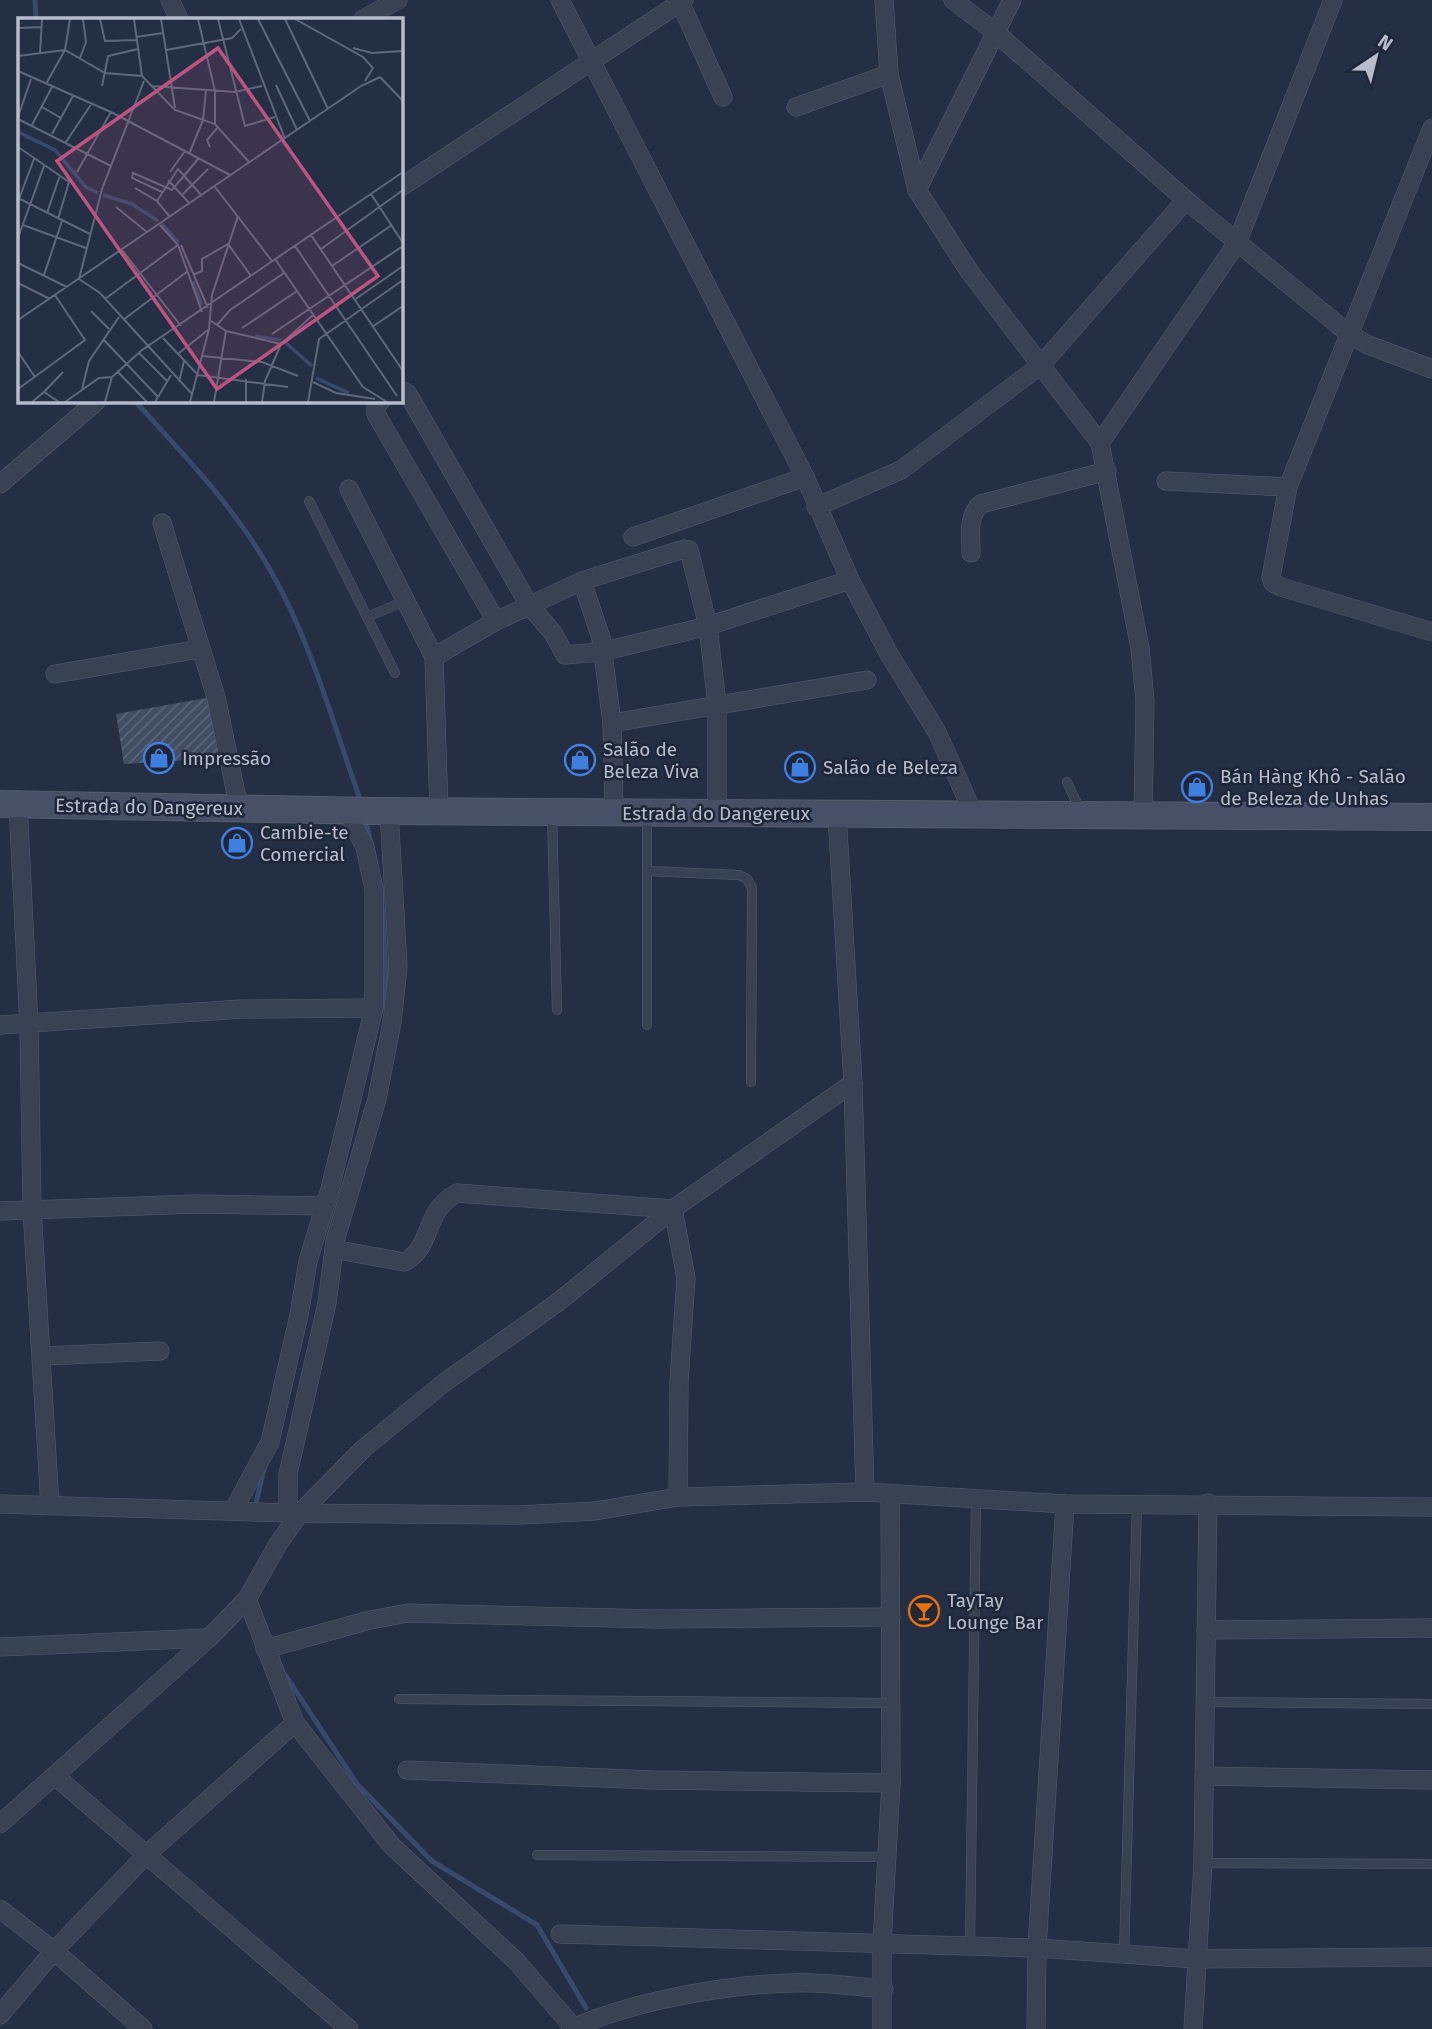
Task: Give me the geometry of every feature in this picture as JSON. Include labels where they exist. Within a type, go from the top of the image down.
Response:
[{"type":"main road","name":"Estrada do Dangereux","points":[[9,804],[365,811],[1432,817]]},
{"type":"street","points":[[170,0],[179,18]]},
{"type":"street","points":[[365,18],[398,0]]},
{"type":"street","points":[[560,0],[805,477],[850,580],[937,733],[974,815]]},
{"type":"street","points":[[884,0],[889,74],[917,190],[970,271],[1100,443],[1140,648],[1145,701],[1143,816]]},
{"type":"street","points":[[953,0],[995,32],[1237,243],[1348,333],[1366,344],[1432,369]]},
{"type":"street","points":[[917,190],[1012,0]]},
{"type":"street","points":[[1100,443],[1237,243],[1333,0]]},
{"type":"street","points":[[402,186],[682,1],[723,97]]},
{"type":"street","points":[[796,107],[889,74]]},
{"type":"street","points":[[1432,128],[1288,487],[1271,577],[1273,583],[1432,632]]},
{"type":"street","points":[[816,507],[901,470],[1041,365],[1186,200]]},
{"type":"street","points":[[402,391],[408,394],[529,605],[553,633],[565,655],[601,652],[708,626],[850,580]]},
{"type":"street","points":[[0,484],[96,402]]},
{"type":"street","points":[[380,402],[376,404],[376,414],[496,621]]},
{"type":"street","points":[[971,552],[971,521],[974,510],[981,504],[1107,471]]},
{"type":"street","points":[[633,537],[805,477]]},
{"type":"street","points":[[1166,481],[1288,487]]},
{"type":"street","points":[[349,489],[434,657],[439,811]]},
{"type":"street","points":[[162,523],[218,707],[239,808]]},
{"type":"street","points":[[434,657],[496,621],[582,581],[684,548],[689,550],[708,626],[717,705],[717,813]]},
{"type":"street","points":[[582,581],[598,626],[612,723],[614,812]]},
{"type":"street","points":[[55,674],[200,649]]},
{"type":"street","points":[[612,723],[867,680]]},
{"type":"street","points":[[9,804],[29,1026],[32,1209],[50,1506]]},
{"type":"street","points":[[233,1511],[270,1442],[299,1315],[308,1261],[325,1206],[374,1008],[374,889],[365,847],[365,811]]},
{"type":"street","points":[[294,1513],[288,1474],[327,1303],[336,1246],[377,1100],[392,1022],[398,967],[365,811]]},
{"type":"street","points":[[837,814],[853,1083],[865,1492]]},
{"type":"street","points":[[0,1025],[29,1026],[242,1009],[374,1008]]},
{"type":"street","points":[[0,1824],[209,1638],[247,1599],[294,1513],[363,1449],[435,1390],[557,1303],[673,1209],[780,1137],[853,1083]]},
{"type":"street","points":[[336,1246],[338,1250],[404,1262],[418,1252],[436,1209],[457,1194],[673,1209]]},
{"type":"street","points":[[0,1211],[248,1203],[325,1206]]},
{"type":"street","points":[[673,1209],[686,1278],[679,1381],[678,1497]]},
{"type":"street","points":[[43,1356],[160,1351]]},
{"type":"street","points":[[0,1504],[294,1513],[520,1515],[595,1511],[678,1497],[865,1492],[1065,1504],[1208,1503],[1432,1507]]},
{"type":"street","points":[[882,2029],[882,1943],[891,1783],[890,1494]]},
{"type":"street","points":[[1193,2029],[1203,1863],[1208,1503]]},
{"type":"street","points":[[1036,2029],[1037,1948],[1065,1504]]},
{"type":"street","points":[[247,1599],[295,1723],[391,1846],[516,1961],[573,2028],[633,2008],[726,1989],[813,1983],[884,1989]]},
{"type":"street","points":[[265,1649],[370,1620],[408,1613],[617,1618],[891,1618]]},
{"type":"street","points":[[1206,1630],[1432,1628]]},
{"type":"street","points":[[0,1647],[209,1638]]},
{"type":"street","points":[[0,2015],[54,1951],[147,1854],[295,1723]]},
{"type":"street","points":[[407,1770],[652,1780],[891,1783]]},
{"type":"street","points":[[55,1776],[349,2029]]},
{"type":"street","points":[[1204,1776],[1432,1780]]},
{"type":"street","points":[[0,1909],[54,1951],[143,2029]]},
{"type":"street","points":[[560,1934],[1037,1948],[1196,1959],[1432,1957]]},
{"type":"lane","points":[[309,501],[394,673]]},
{"type":"lane","points":[[366,617],[405,601]]},
{"type":"lane","points":[[1067,782],[1082,815]]},
{"type":"lane","points":[[552,812],[557,1010]]},
{"type":"lane","points":[[647,813],[647,1025]]},
{"type":"lane","points":[[647,871],[739,875],[747,879],[752,888],[751,1082]]},
{"type":"lane","points":[[970,1946],[976,1499]]},
{"type":"lane","points":[[1124,1954],[1137,1504]]},
{"type":"lane","points":[[399,1699],[890,1703]]},
{"type":"lane","points":[[1207,1702],[1432,1704]]},
{"type":"lane","points":[[537,1855],[887,1857]]},
{"type":"lane","points":[[1203,1863],[1432,1864]]},
{"type":"building","points":[[212,697],[226,758],[124,764],[116,714]]},
{"type":"waterway","points":[[35,0],[36,18]]},
{"type":"waterway","points":[[136,402],[223,501],[269,568],[309,653],[361,802]]},
{"type":"waterway","points":[[365,818],[371,843]]},
{"type":"waterway","points":[[381,886],[386,973],[382,1006]]},
{"type":"waterway","points":[[256,1503],[264,1469]]},
{"type":"waterway","points":[[286,1676],[357,1784],[432,1861],[537,1925],[586,2008]]},
{"type":"place","name":"Impressão","points":[[159,758]]},
{"type":"place","name":"Salão de Beleza Viva","points":[[580,760]]},
{"type":"place","name":"Salão de Beleza","points":[[800,767]]},
{"type":"place","name":"Bán Hàng Khô - Salão de Beleza de Unhas","points":[[1197,787]]},
{"type":"place","name":"Cambie-te Comercial","points":[[237,843]]},
{"type":"place","name":"TayTay Lounge Bar","points":[[924,1611]]}]
